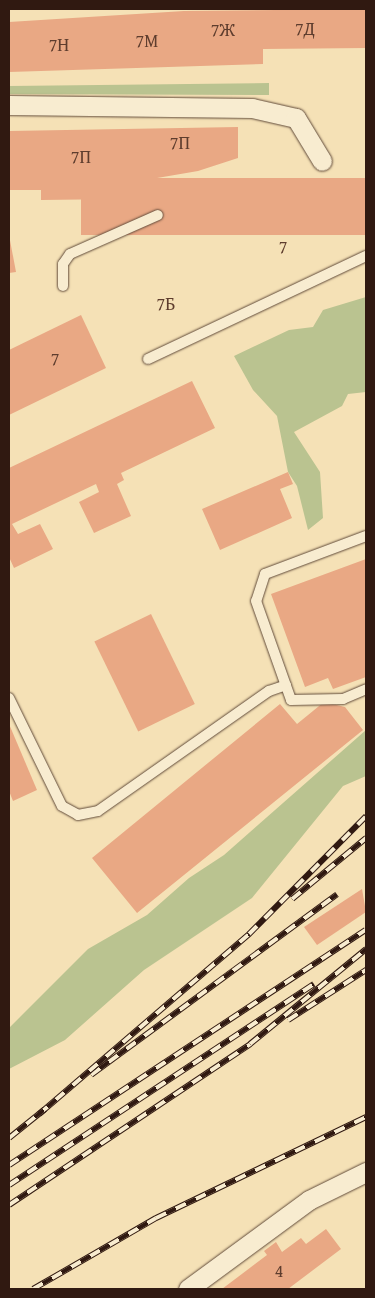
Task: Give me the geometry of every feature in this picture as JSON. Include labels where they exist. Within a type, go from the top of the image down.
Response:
[{"type":"street","points":[[9,105],[252,108],[296,118],[322,161]]},
{"type":"street","points":[[188,1289],[309,1200],[366,1172]]},
{"type":"lane","points":[[63,286],[63,264],[70,254],[158,215]]},
{"type":"lane","points":[[148,359],[366,256]]},
{"type":"lane","points":[[366,536],[265,574],[256,601],[291,700],[343,698],[366,689]]},
{"type":"lane","points":[[9,698],[62,806],[78,815],[98,811],[269,691],[286,685]]},
{"type":"green space","points":[[269,83],[269,95],[9,94],[9,86]]},
{"type":"green space","points":[[366,297],[366,392],[348,394],[342,406],[294,432],[320,472],[323,518],[308,530],[297,486],[288,472],[277,416],[253,390],[234,356],[289,330],[313,327],[323,310]]},
{"type":"green space","points":[[366,730],[366,776],[343,786],[252,898],[144,970],[65,1040],[9,1069],[9,1028],[88,949],[147,915],[189,878],[224,855]]},
{"type":"building","points":[[366,9],[366,48],[263,49],[263,64],[9,72],[9,22],[184,11]]},
{"type":"building","points":[[238,127],[238,158],[198,171],[122,184],[123,199],[41,200],[41,190],[9,190],[9,131]]},
{"type":"building","points":[[81,178],[366,178],[366,235],[81,235]]},
{"type":"building","points":[[9,235],[16,272],[9,273]]},
{"type":"building","points":[[81,315],[106,368],[9,415],[9,350]]},
{"type":"building","points":[[192,381],[215,428],[121,473],[124,480],[117,484],[131,516],[94,533],[79,502],[99,492],[96,484],[12,524],[18,534],[40,524],[53,549],[14,568],[9,557],[9,468]]},
{"type":"building","points":[[288,472],[293,484],[280,489],[292,518],[220,550],[202,509]]},
{"type":"building","points":[[366,559],[366,677],[333,689],[328,678],[305,687],[271,594]]},
{"type":"building","points":[[151,614],[195,704],[138,731],[94,642]]},
{"type":"building","points":[[324,702],[345,707],[363,730],[137,913],[92,858],[280,704],[297,724]]},
{"type":"building","points":[[9,724],[37,790],[13,801],[9,791]]},
{"type":"building","points":[[362,889],[366,912],[317,945],[304,927]]},
{"type":"building","points":[[326,1229],[341,1249],[288,1289],[222,1289],[267,1255],[264,1251],[276,1242],[282,1252],[301,1238],[306,1244]]},
{"type":"railway","points":[[39,1114],[249,934],[366,816]]},
{"type":"railway","points":[[292,899],[366,838]]},
{"type":"railway","points":[[91,1075],[337,894]]},
{"type":"railway","points":[[9,1165],[366,930]]},
{"type":"railway","points":[[9,1205],[250,1044],[366,949]]},
{"type":"railway","points":[[288,1020],[366,970]]},
{"type":"railway","points":[[9,1185],[314,984]]},
{"type":"railway","points":[[9,1138],[45,1109]]},
{"type":"railway","points":[[33,1289],[156,1218],[366,1117]]}]
